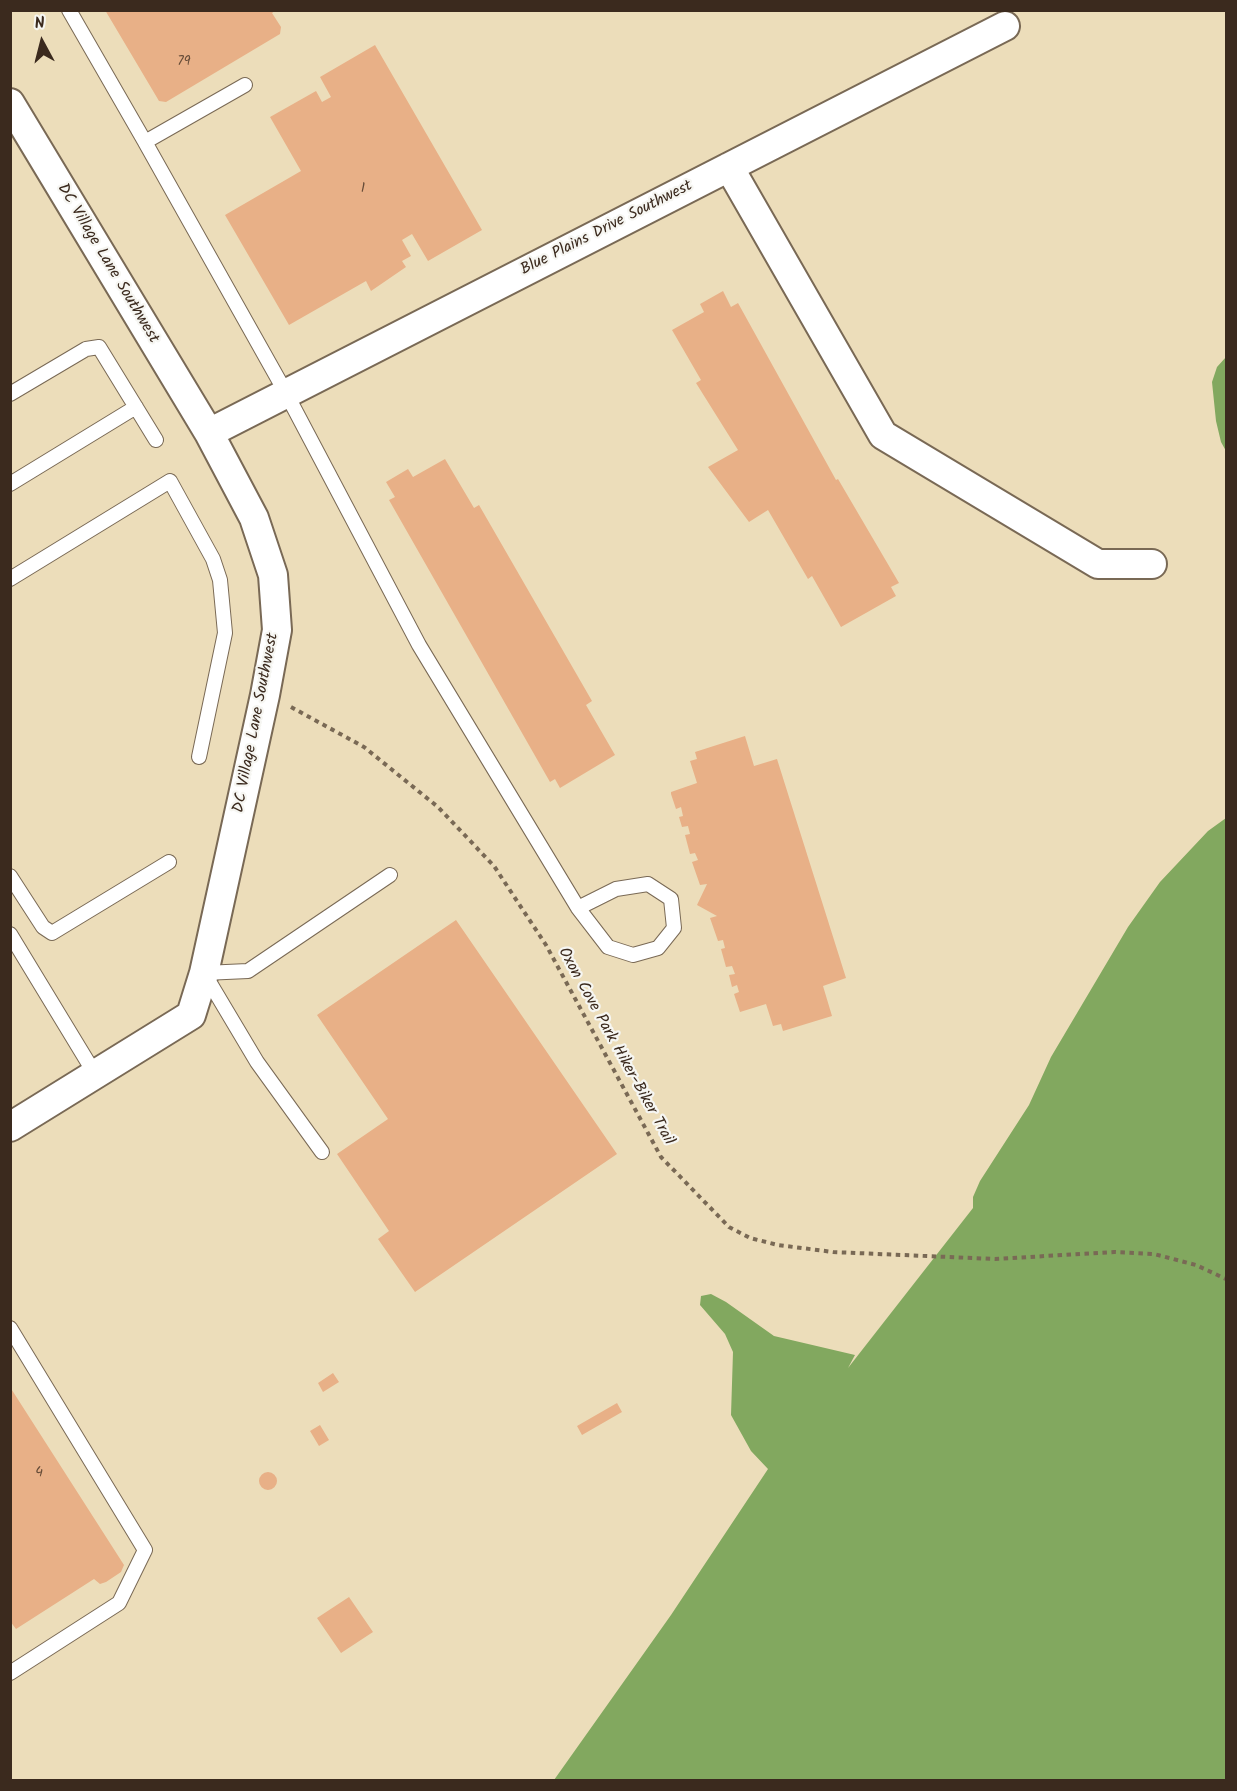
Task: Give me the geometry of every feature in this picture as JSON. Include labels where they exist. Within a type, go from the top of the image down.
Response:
[{"type":"street","name":"Blue Plains Drive Southwest","points":[[209,432],[729,167],[1002,18]]},
{"type":"street","name":"DC Village Lane Southwest","points":[[10,103],[209,432],[254,518],[273,575],[277,630],[204,973],[191,1015],[10,1127]]},
{"type":"street","points":[[729,167],[883,435],[1098,564],[1152,564]]},
{"type":"lane","points":[[69,10],[286,393],[419,645],[578,908],[608,947],[633,955],[658,948],[674,928],[671,899],[648,884],[616,889],[578,908]]},
{"type":"lane","points":[[145,142],[245,85]]},
{"type":"lane","points":[[10,394],[86,349],[99,346],[156,440]]},
{"type":"lane","points":[[10,484],[136,407]]},
{"type":"lane","points":[[10,579],[170,481],[213,559],[220,580],[225,633],[199,757]]},
{"type":"lane","points":[[10,876],[43,927],[52,933],[169,862]]},
{"type":"lane","points":[[322,1152],[257,1062],[204,973],[248,970],[390,874]]},
{"type":"lane","points":[[10,934],[95,1074]]},
{"type":"lane","points":[[10,1328],[145,1550],[119,1603],[10,1673]]},
{"type":"path","name":"Oxon Cove Park Hiker-Biker Trail","points":[[265,695],[364,747],[438,807],[494,866],[546,945],[662,1158],[729,1227],[750,1238],[778,1245],[833,1252],[995,1259],[1114,1252],[1154,1254],[1196,1265],[1227,1279]]},
{"type":"green space","points":[[1226,357],[1226,451],[1221,442],[1216,421],[1212,382],[1217,367]]},
{"type":"green space","points":[[1226,818],[1226,1780],[554,1780],[671,1615],[768,1469],[751,1451],[731,1415],[733,1352],[725,1334],[700,1305],[701,1296],[711,1294],[726,1302],[774,1336],[855,1355],[848,1368],[973,1208],[973,1197],[980,1181],[1029,1105],[1051,1057],[1128,927],[1160,882],[1208,831]]},
{"type":"building","points":[[105,10],[276,10],[272,13],[281,27],[280,34],[166,102],[159,101]]},
{"type":"building","points":[[375,45],[482,230],[428,261],[412,234],[402,240],[411,256],[402,261],[406,267],[371,291],[366,281],[289,325],[225,215],[301,171],[270,117],[316,91],[322,102],[331,97],[320,77]]},
{"type":"building","points":[[723,291],[731,307],[738,303],[836,480],[838,479],[899,583],[891,587],[896,596],[841,627],[812,576],[808,579],[768,510],[749,522],[708,467],[738,450],[696,383],[701,380],[672,330],[704,312],[700,304]]},
{"type":"building","points":[[445,459],[474,508],[479,505],[592,701],[586,705],[615,755],[560,788],[555,779],[550,782],[389,500],[395,497],[386,482],[408,469],[413,477]]},
{"type":"building","points":[[745,736],[754,766],[777,759],[846,978],[823,986],[832,1016],[783,1031],[781,1024],[773,1026],[766,1004],[740,1012],[734,994],[739,992],[737,985],[732,987],[729,975],[735,974],[732,966],[726,967],[721,949],[725,948],[723,940],[718,941],[710,918],[717,916],[697,905],[707,884],[700,885],[692,862],[698,860],[695,853],[690,854],[685,835],[690,834],[688,826],[682,827],[679,817],[683,816],[681,807],[676,809],[671,794],[671,792],[697,783],[690,761],[697,759],[695,752]]},
{"type":"building","points":[[456,920],[617,1154],[415,1292],[378,1239],[389,1231],[337,1154],[388,1119],[317,1015]]},
{"type":"building","points":[[333,1373],[339,1382],[323,1392],[318,1383]]},
{"type":"building","points":[[10,1387],[124,1565],[121,1572],[106,1582],[100,1584],[94,1579],[16,1629],[10,1621]]},
{"type":"building","points":[[617,1403],[622,1412],[582,1435],[577,1426]]},
{"type":"building","points":[[320,1425],[329,1440],[319,1446],[310,1431]]},
{"type":"building","points":[[268,1472],[274,1475],[277,1481],[274,1487],[268,1490],[262,1487],[259,1481],[262,1475]]},
{"type":"building","points":[[349,1597],[373,1632],[341,1653],[317,1618]]}]
